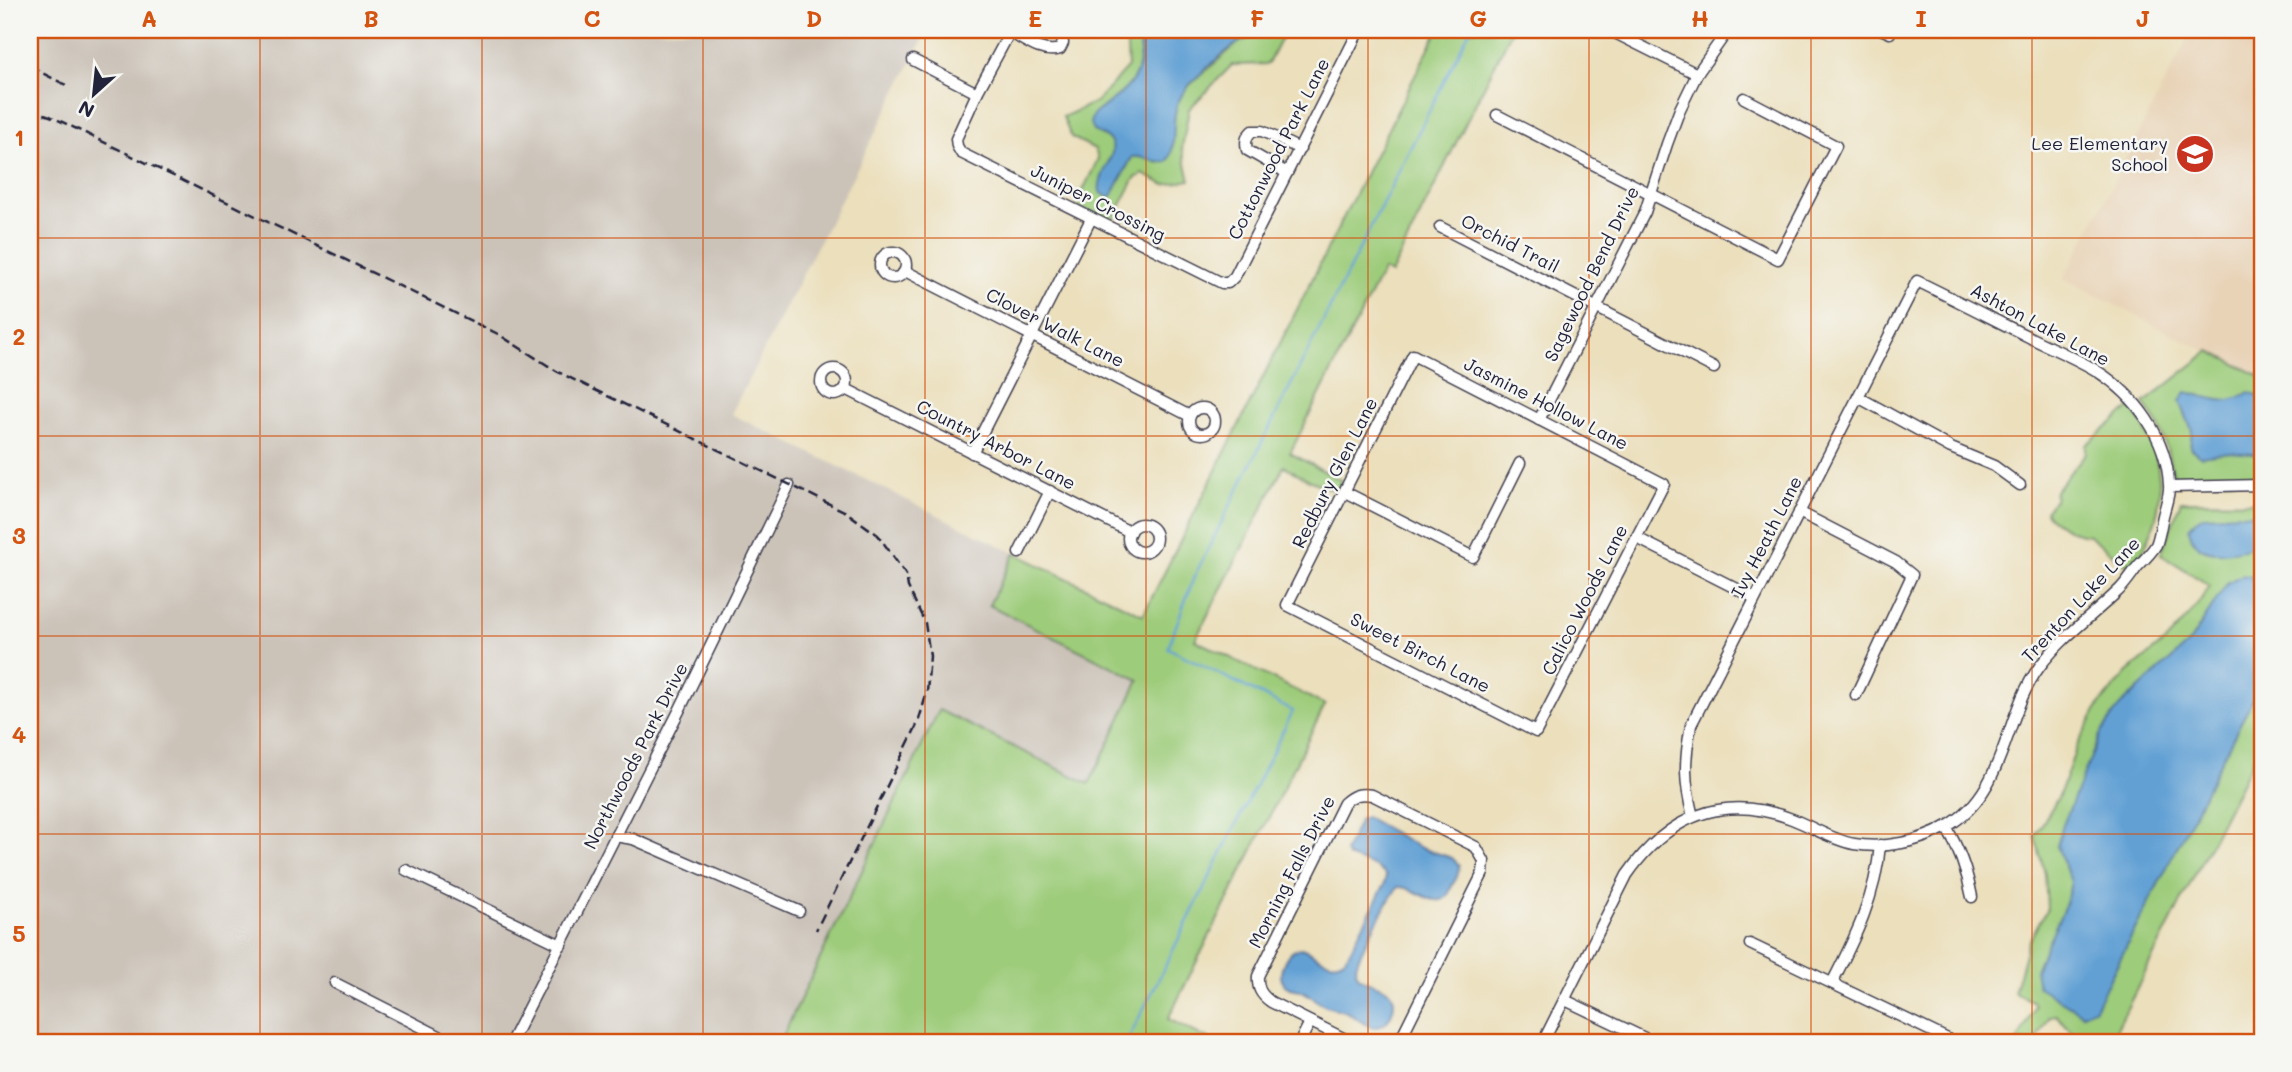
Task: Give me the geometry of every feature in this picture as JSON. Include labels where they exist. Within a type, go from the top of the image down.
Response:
[{"type":"street","points":[[913,60],[977,93],[1010,31],[1045,51],[1054,51],[1060,49],[1063,43],[1061,30]]},
{"type":"street","name":"Cottonwood Park Lane","points":[[1228,283],[1235,276],[1359,30]]},
{"type":"street","points":[[1609,30],[1697,74]]},
{"type":"street","name":"Sagewood Bend Drive","points":[[1539,420],[1645,212],[1675,121],[1697,74],[1728,30]]},
{"type":"street","name":"Juniper Crossing","points":[[977,93],[956,139],[961,153],[1215,282],[1228,283]]},
{"type":"street","points":[[1497,115],[1778,259],[1836,146],[1744,98]]},
{"type":"street","points":[[1287,173],[1252,155],[1247,150],[1247,136],[1252,131],[1262,131],[1300,149]]},
{"type":"street","points":[[972,453],[1091,219]]},
{"type":"street","name":"Orchid Trail","points":[[1440,227],[1714,368]]},
{"type":"street","name":"Clover Walk Lane","points":[[905,271],[1190,416]]},
{"type":"street","name":"Ivy Heath Lane","points":[[1693,817],[1686,791],[1685,759],[1691,725],[1917,281]]},
{"type":"street","name":"Ashton Lake Lane","points":[[1917,281],[2097,371],[2130,396],[2151,424],[2164,455],[2170,487]]},
{"type":"street","name":"Jasmine Hollow Lane","points":[[1413,355],[1664,484]]},
{"type":"street","name":"Redbury Glen Lane","points":[[1287,605],[1413,355]]},
{"type":"street","name":"Country Arbor Lane","points":[[846,389],[1130,531]]},
{"type":"street","points":[[1858,397],[1951,448],[1994,466],[2020,485]]},
{"type":"street","points":[[1345,492],[1473,557],[1520,463]]},
{"type":"street","name":"Calico Woods Lane","points":[[1536,732],[1664,484]]},
{"type":"street","name":"Northwoods Park Drive","points":[[512,1042],[789,485]]},
{"type":"street","points":[[2170,487],[2262,485]]},
{"type":"street","name":"Trenton Lake Lane","points":[[1543,1042],[1627,875],[1641,855],[1663,834],[1693,817],[1733,808],[1760,810],[1792,819],[1832,838],[1855,844],[1880,845],[1904,843],[1946,827],[1970,808],[1988,787],[2001,759],[2014,718],[2039,668],[2076,627],[2119,591],[2156,544],[2170,487]]},
{"type":"street","points":[[1019,552],[1050,491]]},
{"type":"street","points":[[1799,512],[1896,562],[1913,575],[1856,695]]},
{"type":"street","points":[[1637,538],[1755,598]]},
{"type":"street","name":"Sweet Birch Lane","points":[[1287,605],[1536,732]]},
{"type":"street","name":"Morning Falls Drive","points":[[1310,1022],[1271,1002],[1259,991],[1258,976],[1344,803],[1356,794],[1371,794],[1476,847],[1484,861],[1483,873],[1399,1042]]},
{"type":"street","points":[[1946,827],[1958,845],[1967,869],[1972,897]]},
{"type":"street","points":[[615,836],[633,839],[799,911]]},
{"type":"street","points":[[1832,983],[1870,903],[1878,872],[1880,845]]},
{"type":"street","points":[[406,870],[561,945]]},
{"type":"street","points":[[1750,944],[1954,1042]]},
{"type":"street","points":[[335,983],[451,1042]]},
{"type":"street","points":[[1565,1000],[1653,1042]]},
{"type":"street","points":[[1300,1042],[1310,1022],[1351,1042]]},
{"type":"street","points":[[1323,1042],[1329,1031]]},
{"type":"shaded area","points":[[30,30],[928,30],[731,414],[1015,553],[990,605],[1139,680],[1089,784],[938,710],[780,1042],[30,1042]]},
{"type":"shaded area","name":"Lee Elementary School","points":[[2192,30],[2262,30],[2262,377],[2064,279]]},
{"type":"green space","points":[[1126,30],[1140,30],[1137,72],[1126,88],[1093,115],[1114,147],[1108,161],[1111,196],[1132,157],[1140,156],[1158,163],[1169,159],[1173,112],[1185,89],[1237,44],[1260,30],[1285,30],[1268,64],[1232,65],[1189,109],[1182,148],[1190,180],[1165,185],[1143,174],[1135,178],[1111,224],[1076,205],[1098,159],[1095,149],[1071,137],[1063,117],[1096,102],[1128,67]]},
{"type":"green space","points":[[1438,30],[1512,30],[1391,274],[1383,270],[1290,453],[1341,480],[1338,492],[1284,466],[1195,640],[1325,705],[1168,1019],[1214,1042],[780,1042],[939,710],[1089,784],[1139,680],[989,605],[1015,553],[1143,615]]},
{"type":"green space","points":[[2210,351],[2262,377],[2262,479],[2181,480],[2175,477],[2158,424],[2144,403]]},
{"type":"green space","points":[[2131,407],[2152,447],[2160,488],[2153,528],[2132,569],[2089,535],[2064,527],[2045,511],[2054,500],[2055,491],[2086,453],[2086,445]]},
{"type":"green space","points":[[2181,501],[2262,502],[2262,742],[2110,1042],[2081,1042],[2056,1015],[2050,1016],[2035,1042],[2017,1042],[2035,1007],[2033,1001],[2014,993],[2028,943],[2047,908],[2045,874],[2035,836],[2059,796],[2077,746],[2099,705],[2128,672],[2168,639],[2190,615],[2210,586],[2161,554]]},
{"type":"water","points":[[1140,30],[1260,30],[1224,53],[1186,89],[1175,112],[1171,155],[1167,162],[1132,157],[1112,196],[1108,197],[1100,192],[1100,185],[1113,150],[1112,144],[1093,131],[1090,123],[1093,115],[1126,89],[1137,72]]},
{"type":"water","points":[[2186,392],[2225,400],[2249,392],[2262,397],[2262,455],[2231,452],[2200,456],[2190,448],[2192,431],[2180,401]]},
{"type":"water","points":[[2262,514],[2262,544],[2241,550],[2208,551],[2199,547],[2189,528],[2204,516]]},
{"type":"water","points":[[2242,575],[2262,579],[2262,681],[2095,1008],[2083,1014],[2038,987],[2035,970],[2065,906],[2071,882],[2057,846],[2063,825],[2100,735],[2119,707],[2189,643],[2228,582]]},
{"type":"water","points":[[1366,817],[1421,848],[1452,858],[1459,865],[1449,894],[1441,900],[1430,899],[1410,889],[1398,887],[1368,939],[1356,967],[1358,975],[1363,980],[1386,989],[1392,995],[1394,1003],[1388,1020],[1376,1027],[1367,1025],[1347,1012],[1325,1006],[1302,991],[1287,987],[1281,975],[1288,956],[1301,948],[1331,962],[1347,956],[1384,886],[1386,876],[1373,866],[1348,857],[1345,852],[1360,819]]},
{"type":"waterway","points":[[1127,1042],[1293,711],[1168,648],[1194,577],[1470,30]]},
{"type":"railway","points":[[30,67],[70,87]]},
{"type":"railway","points":[[30,109],[50,116],[498,334],[558,372],[846,512],[878,535],[906,575],[908,587],[925,623],[930,656],[927,692],[918,723],[816,930]]},
{"type":"place","name":"Lee Elementary School","points":[[2195,154]]}]
